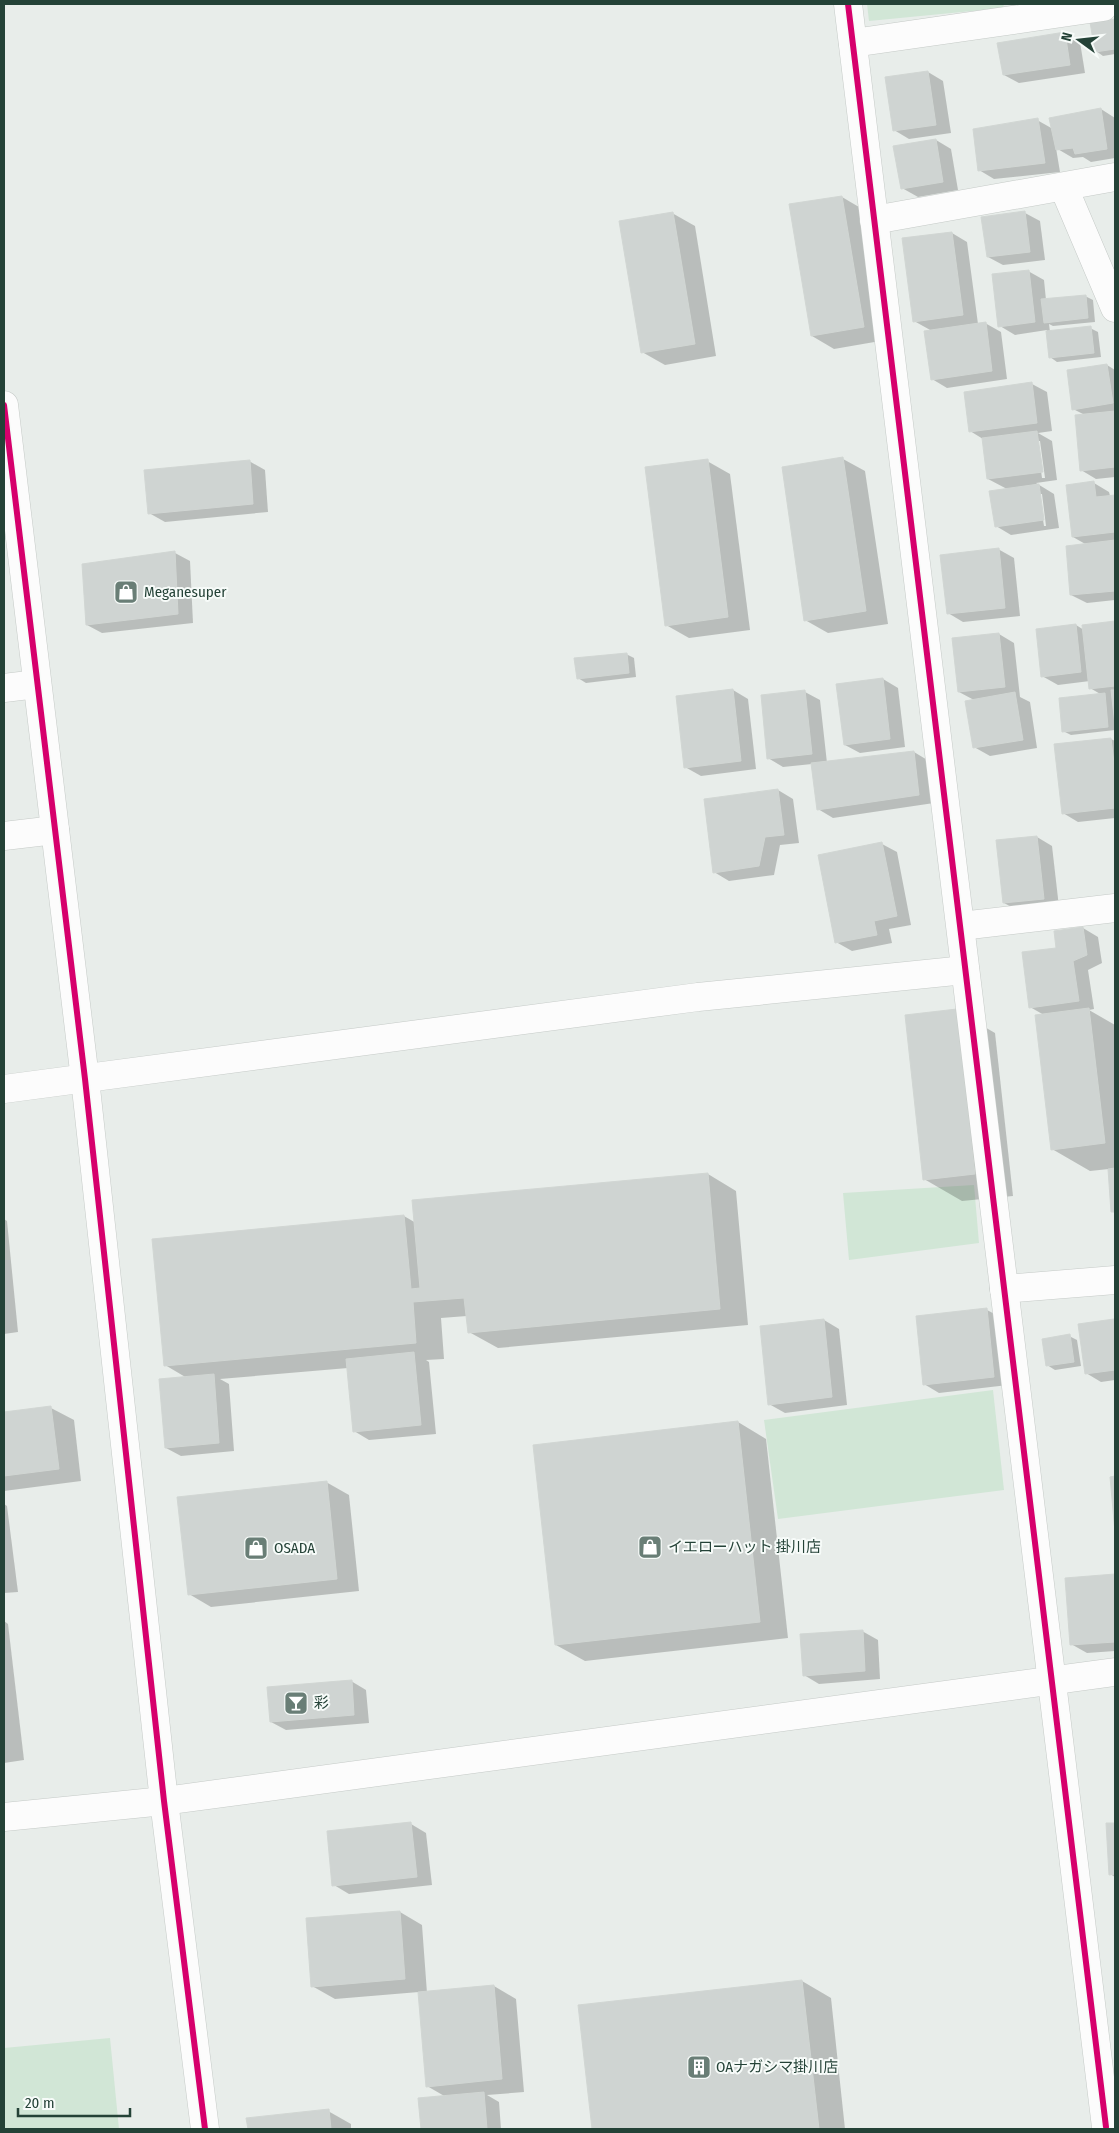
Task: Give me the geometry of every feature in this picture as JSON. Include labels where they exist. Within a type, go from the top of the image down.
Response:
[{"type":"street","points":[[848,4],[1052,1680],[1104,2128]]},
{"type":"street","points":[[853,43],[1103,6],[1103,4]]},
{"type":"street","points":[[874,220],[1064,188],[1115,177]]},
{"type":"street","points":[[1064,188],[1115,308]]},
{"type":"street","points":[[4,405],[85,1079],[164,1801],[205,2129]]},
{"type":"street","points":[[4,688],[37,684]]},
{"type":"street","points":[[4,836],[55,830]]},
{"type":"street","points":[[961,926],[1115,908]]},
{"type":"street","points":[[4,1089],[698,997],[966,970]]},
{"type":"street","points":[[1004,1289],[1115,1280]]},
{"type":"street","points":[[4,1817],[164,1801],[1115,1672]]},
{"type":"green space","points":[[867,4],[1004,4],[1003,8],[869,21]]},
{"type":"green space","points":[[974,1185],[979,1243],[849,1260],[843,1193]]},
{"type":"green space","points":[[993,1390],[1004,1490],[778,1519],[764,1420]]},
{"type":"green space","points":[[110,2038],[119,2129],[4,2129],[4,2048]]},
{"type":"building","points":[[1115,19],[1115,49],[1095,52],[1090,22]]},
{"type":"building","points":[[1065,32],[1070,65],[1003,75],[997,43]]},
{"type":"building","points":[[928,71],[936,125],[893,131],[885,77]]},
{"type":"building","points":[[1101,108],[1107,149],[1075,154],[1073,148],[1056,150],[1049,118]]},
{"type":"building","points":[[1038,118],[1045,163],[978,171],[973,129]]},
{"type":"building","points":[[936,139],[943,182],[901,189],[893,146]]},
{"type":"building","points":[[842,196],[864,327],[811,336],[789,204]]},
{"type":"building","points":[[1025,211],[1030,252],[987,257],[981,217]]},
{"type":"building","points":[[673,212],[695,344],[641,353],[619,221]]},
{"type":"building","points":[[952,232],[963,315],[913,322],[902,238]]},
{"type":"building","points":[[1029,270],[1035,322],[998,327],[992,274]]},
{"type":"building","points":[[1086,295],[1088,318],[1044,323],[1041,299]]},
{"type":"building","points":[[986,322],[992,371],[931,380],[924,331]]},
{"type":"building","points":[[1091,326],[1094,353],[1049,358],[1046,331]]},
{"type":"building","points":[[1107,364],[1113,403],[1072,410],[1067,370]]},
{"type":"building","points":[[1032,382],[1037,423],[969,432],[964,392]]},
{"type":"building","points":[[1115,411],[1115,467],[1080,471],[1075,415]]},
{"type":"building","points":[[1037,431],[1043,472],[987,479],[982,438]]},
{"type":"building","points":[[843,457],[866,611],[804,621],[782,467]]},
{"type":"building","points":[[708,459],[728,617],[665,626],[645,467]]},
{"type":"building","points":[[250,460],[253,504],[148,514],[144,470]]},
{"type":"building","points":[[1094,481],[1096,497],[1115,495],[1115,532],[1072,537],[1066,485]]},
{"type":"building","points":[[1039,484],[1044,520],[995,527],[989,491]]},
{"type":"building","points":[[1115,540],[1115,591],[1070,595],[1066,546]]},
{"type":"building","points":[[999,548],[1005,608],[947,614],[940,555]]},
{"type":"building","points":[[175,551],[178,614],[86,625],[82,564]]},
{"type":"building","points":[[1115,621],[1115,686],[1089,689],[1082,625]]},
{"type":"building","points":[[1076,624],[1081,672],[1041,677],[1036,629]]},
{"type":"building","points":[[999,633],[1005,687],[958,692],[952,638]]},
{"type":"building","points":[[627,653],[629,673],[577,679],[574,658]]},
{"type":"building","points":[[883,678],[890,739],[844,745],[836,684]]},
{"type":"building","points":[[733,689],[741,761],[684,768],[676,696]]},
{"type":"building","points":[[805,690],[812,754],[767,759],[761,695]]},
{"type":"building","points":[[1111,690],[1115,690],[1115,725]]},
{"type":"building","points":[[1015,692],[1023,740],[973,748],[965,701]]},
{"type":"building","points":[[1105,693],[1108,727],[1062,732],[1059,698]]},
{"type":"building","points":[[1111,738],[1115,772],[1115,808],[1062,814],[1054,744]]},
{"type":"building","points":[[914,751],[919,795],[817,810],[811,763]]},
{"type":"building","points":[[778,789],[784,835],[765,837],[759,866],[713,873],[704,799]]},
{"type":"building","points":[[1037,836],[1044,899],[1003,903],[996,840]]},
{"type":"building","points":[[882,842],[897,916],[874,921],[877,935],[835,943],[818,855]]},
{"type":"building","points":[[1083,927],[1087,955],[1073,961],[1079,1001],[1029,1008],[1022,952],[1056,948],[1054,931]]},
{"type":"building","points":[[1089,1008],[1105,1143],[1051,1150],[1035,1015]]},
{"type":"building","points":[[957,1009],[975,1174],[923,1180],[905,1015]]},
{"type":"building","points":[[1115,1168],[1115,1212],[1111,1212],[1108,1169]]},
{"type":"building","points":[[708,1173],[720,1309],[468,1333],[464,1298],[413,1302],[416,1343],[164,1366],[152,1239],[404,1215],[411,1289],[420,1288],[412,1200]]},
{"type":"building","points":[[987,1308],[994,1377],[923,1385],[916,1316]]},
{"type":"building","points":[[824,1319],[832,1397],[768,1405],[760,1326]]},
{"type":"building","points":[[1114,1319],[1115,1370],[1085,1374],[1078,1324]]},
{"type":"building","points":[[1070,1334],[1074,1362],[1046,1366],[1042,1339]]},
{"type":"building","points":[[414,1352],[421,1425],[353,1432],[346,1359]]},
{"type":"building","points":[[214,1374],[219,1443],[165,1448],[159,1379]]},
{"type":"building","points":[[51,1406],[59,1469],[4,1476],[4,1412]]},
{"type":"building","points":[[738,1421],[760,1622],[555,1645],[533,1445]]},
{"type":"building","points":[[1115,1476],[1115,1532],[1110,1477]]},
{"type":"building","points":[[327,1481],[337,1579],[188,1595],[177,1497]]},
{"type":"building","points":[[1115,1574],[1115,1642],[1070,1645],[1065,1578]]},
{"type":"building","points":[[863,1630],[865,1671],[803,1676],[800,1634]]},
{"type":"building","points":[[352,1680],[354,1715],[270,1722],[267,1687]]},
{"type":"building","points":[[411,1822],[417,1877],[332,1886],[327,1831]]},
{"type":"building","points":[[1106,1823],[1115,1823],[1115,1874],[1109,1875]]},
{"type":"building","points":[[400,1911],[405,1979],[311,1987],[306,1918]]},
{"type":"building","name":"OAナガシマ掛川店","points":[[802,1980],[819,2129],[592,2129],[578,2005]]},
{"type":"building","points":[[494,1985],[502,2079],[426,2087],[418,1992]]},
{"type":"building","points":[[484,2092],[487,2129],[421,2129],[418,2098]]},
{"type":"building","points":[[329,2109],[331,2129],[248,2129],[246,2118]]},
{"type":"cycle path","points":[[848,4],[1106,2127]]},
{"type":"cycle path","points":[[4,405],[85,1079],[164,1801],[205,2129]]},
{"type":"place","name":"Meganesuper","points":[[126,592]]},
{"type":"place","name":"イエローハット 掛川店","points":[[650,1547]]},
{"type":"place","name":"OSADA","points":[[256,1548]]},
{"type":"place","name":"彩","points":[[296,1703]]},
{"type":"place","name":"OAナガシマ掛川店","points":[[699,2067]]}]
